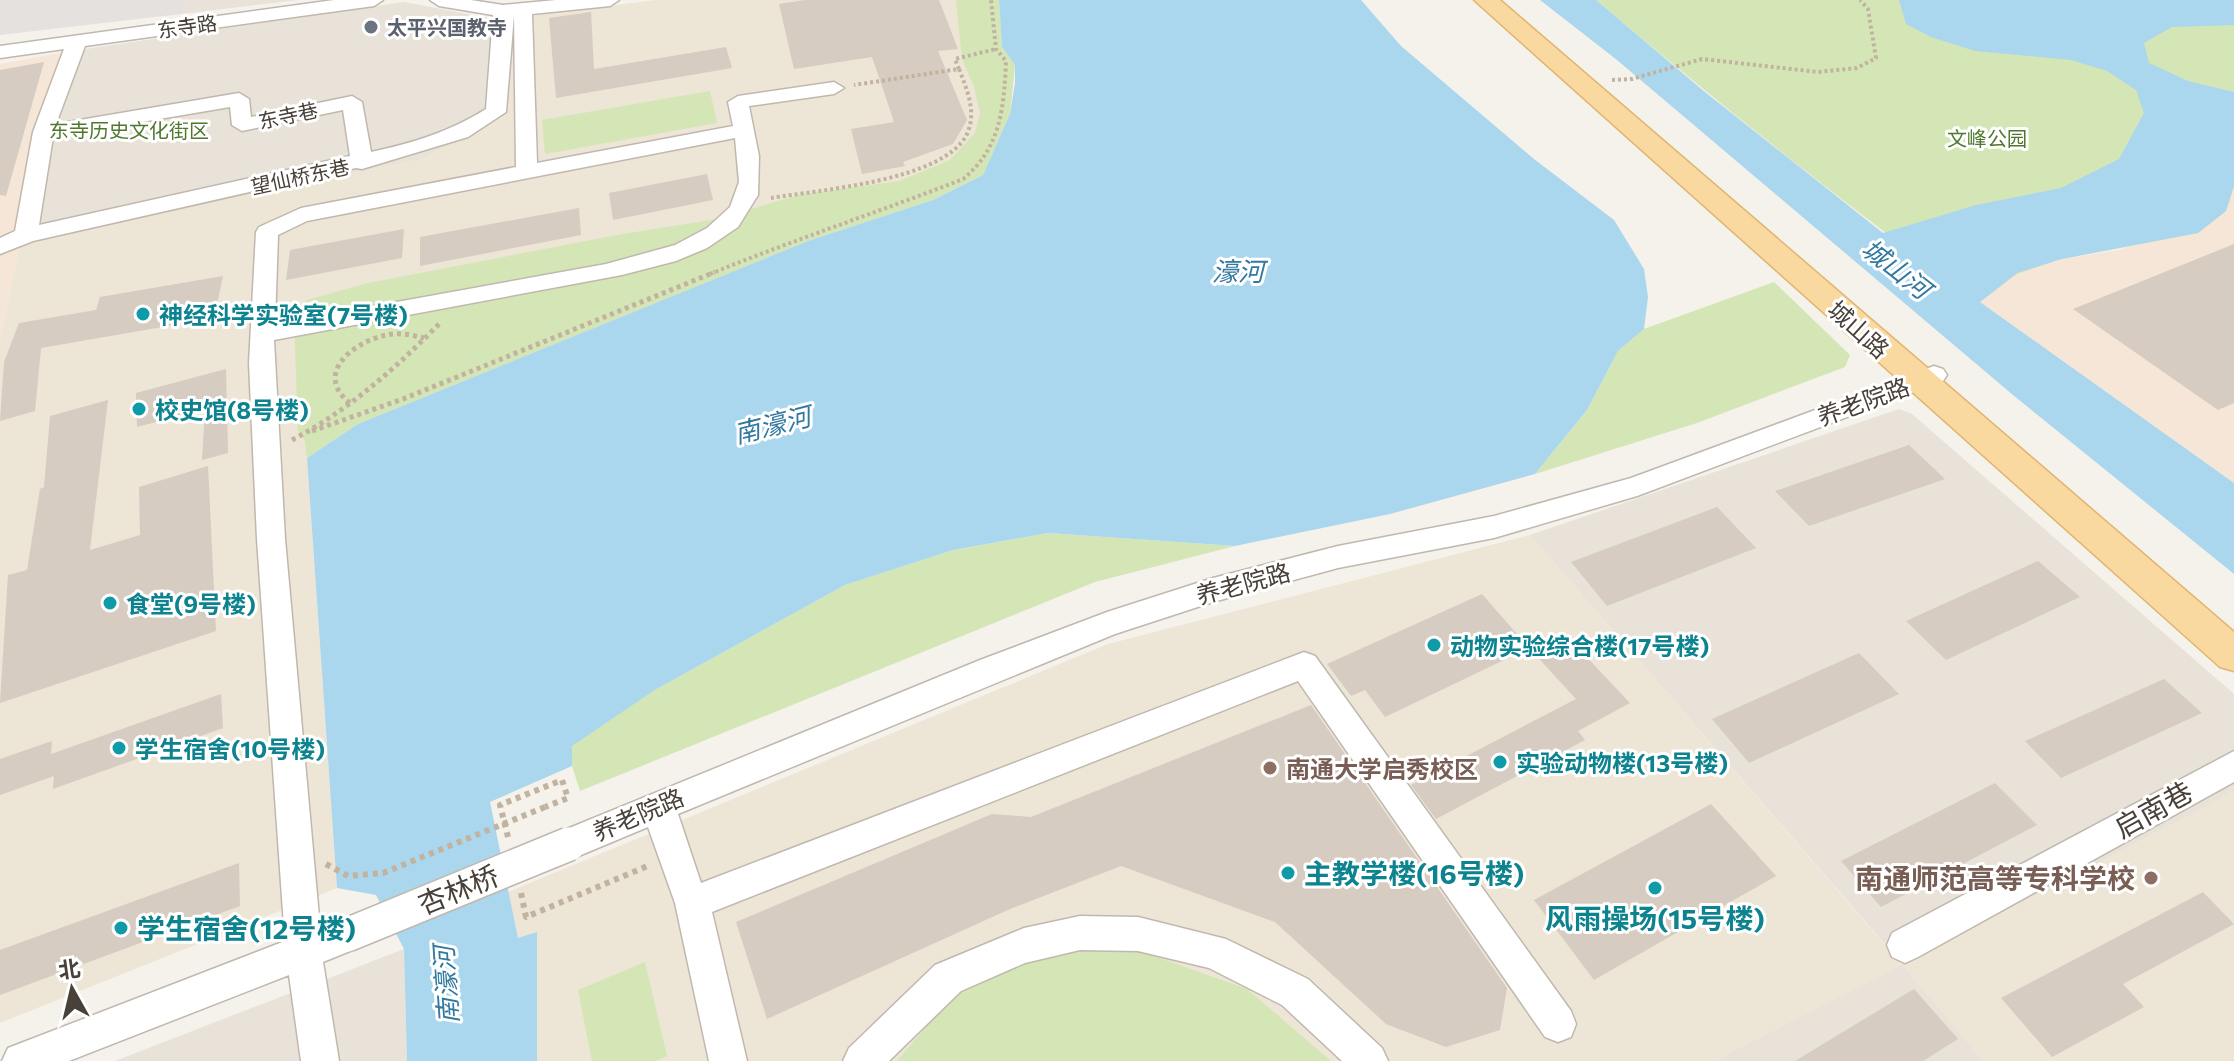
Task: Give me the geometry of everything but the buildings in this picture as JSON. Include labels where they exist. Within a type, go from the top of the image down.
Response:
[{"type":"main road","name":"城山路","points":[[1486,0],[1926,378],[2234,629]]},
{"type":"main road","name":"城山路","points":[[1505,0],[1607,81],[1926,378],[2234,655]]},
{"type":"street","name":"东寺路","points":[[0,52],[374,0]]},
{"type":"street","points":[[439,0],[513,10],[610,0]]},
{"type":"street","points":[[513,10],[527,171]]},
{"type":"street","name":"望仙桥东巷","points":[[0,247],[26,235],[362,163],[461,133],[496,112],[513,10]]},
{"type":"street","points":[[26,235],[43,132],[77,41]]},
{"type":"street","points":[[261,335],[624,267],[680,251],[713,236],[742,204],[750,186],[749,155],[738,102],[834,88]]},
{"type":"street","name":"东寺巷","points":[[43,132],[239,99],[242,125],[352,102],[362,163]]},
{"type":"street","points":[[320,1061],[304,951],[266,452],[261,335],[267,232],[301,215],[743,130]]},
{"type":"street","name":"养老院路","points":[[569,844],[1107,624],[1338,557],[1494,527],[1637,486],[1926,378]]},
{"type":"street","points":[[692,903],[1304,665],[1558,1024]]},
{"type":"street","name":"启南巷","points":[[1905,945],[2234,765]]},
{"type":"street","points":[[659,805],[673,855],[692,903],[728,1061]]},
{"type":"street","name":"杏林桥","points":[[304,951],[569,844]]},
{"type":"street","points":[[862,1061],[948,978],[1024,946],[1080,933],[1138,934],[1213,951],[1295,992],[1369,1061]]},
{"type":"street","points":[[21,1061],[304,951]]},
{"type":"path","points":[[1632,79],[1702,59],[1818,72],[1857,68],[1876,58],[1868,9],[1860,0]]},
{"type":"path","points":[[742,204],[907,175],[946,158],[972,131],[974,112],[969,87],[955,59],[996,49]]},
{"type":"path","points":[[834,88],[959,69]]},
{"type":"path","points":[[266,452],[312,431],[350,403],[463,299]]},
{"type":"path","points":[[350,403],[340,397],[333,384],[335,371],[347,354],[365,342],[384,336],[405,334],[424,338]]},
{"type":"path","points":[[326,864],[348,876],[383,873],[545,807]]},
{"type":"shaded area","points":[[0,0],[185,0],[181,14],[0,35]]},
{"type":"shaded area","points":[[185,0],[298,0],[181,14]]},
{"type":"shaded area","points":[[656,0],[999,0],[1002,46],[1015,65],[1010,114],[998,147],[933,200],[808,241],[358,424],[307,458],[337,888],[0,1023],[0,342],[21,239],[423,159],[504,114],[500,20]]},
{"type":"shaded area","name":"东寺历史文化街区","points":[[404,2],[500,20],[504,114],[423,159],[21,239],[65,52]]},
{"type":"shaded area","points":[[65,52],[21,239],[0,342],[0,64]]},
{"type":"shaded area","points":[[2234,186],[2234,483],[1980,302],[2017,273],[2062,259],[2119,250],[2226,211]]},
{"type":"shaded area","points":[[1899,409],[1912,414],[2234,694],[2234,792],[1903,965],[1983,1061],[1714,1061],[1902,964],[1530,535]]},
{"type":"shaded area","name":"南通大学启秀校区","points":[[1530,535],[1902,965],[1714,1061],[537,1061],[536,933],[518,939],[508,892],[1108,644]]},
{"type":"shaded area","name":"南通师范高等专科学校","points":[[2234,792],[2234,1061],[1983,1061],[1902,965]]},
{"type":"shaded area","points":[[404,949],[407,1061],[115,1061]]},
{"type":"green space","points":[[956,0],[999,0],[1002,47],[1015,65],[1010,114],[983,175],[933,200],[808,241],[358,424],[307,458],[305,441],[298,430],[294,318],[307,300],[368,283],[717,219],[799,195],[899,181],[950,160],[975,133],[980,113],[974,87],[962,59]]},
{"type":"green space","name":"文峰公园","points":[[1596,0],[2234,0],[2234,186],[2226,211],[2198,233],[2061,259],[2017,274],[1980,302],[1785,155]]},
{"type":"green space","points":[[710,91],[717,123],[545,154],[542,120]]},
{"type":"green space","points":[[1774,282],[1850,355],[1845,367],[1697,423],[1535,474],[1587,410],[1618,351],[1644,329]]},
{"type":"green space","points":[[1048,533],[1235,546],[1095,582],[580,791],[572,766],[571,746],[655,690],[845,585],[953,550]]},
{"type":"green space","points":[[1137,950],[1247,989],[1331,1061],[897,1061],[962,985],[1057,953]]},
{"type":"green space","points":[[645,962],[667,1056],[655,1061],[592,1061],[578,990]]},
{"type":"water","name":"濠河","points":[[999,0],[1361,0],[1401,46],[1534,159],[1614,220],[1644,269],[1648,297],[1644,329],[1618,351],[1587,410],[1535,474],[1390,514],[1235,546],[1048,533],[953,550],[845,585],[655,690],[572,746],[572,766],[490,802],[518,938],[537,932],[537,1061],[407,1061],[404,949],[376,895],[337,888],[307,458],[358,424],[808,241],[933,200],[983,175],[1010,114],[1015,83],[1015,65],[1002,47]]},
{"type":"water","name":"城山河","points":[[1540,0],[1596,0],[1705,92],[1883,233],[1976,205],[2061,188],[2119,159],[2144,113],[2136,90],[2107,71],[2071,60],[1975,51],[1931,37],[1906,24],[1899,0],[2234,0],[2234,25],[2172,27],[2144,43],[2149,63],[2188,81],[2234,92],[2234,186],[2226,211],[2198,233],[2062,259],[2017,273],[1980,302],[2234,483],[2234,574],[2013,395],[1617,60]]},
{"type":"place","name":"太平兴国教寺","points":[[371,27]]},
{"type":"place","name":"神经科学实验室(7号楼)","points":[[143,314]]},
{"type":"place","name":"校史馆(8号楼)","points":[[139,409]]},
{"type":"place","name":"食堂(9号楼)","points":[[110,603]]},
{"type":"place","name":"动物实验综合楼(17号楼)","points":[[1434,645]]},
{"type":"place","name":"学生宿舍(10号楼)","points":[[119,748]]},
{"type":"place","name":"实验动物楼(13号楼)","points":[[1500,762]]},
{"type":"place","name":"南通大学启秀校区","points":[[1270,768]]},
{"type":"place","name":"主教学楼(16号楼)","points":[[1288,873]]},
{"type":"place","name":"南通师范高等专科学校","points":[[2151,878]]},
{"type":"place","name":"风雨操场(15号楼)","points":[[1655,888]]},
{"type":"place","name":"学生宿舍(12号楼)","points":[[121,928]]},
{"type":"water label","name":"南濠河","points":[[772,424]]},
{"type":"water label","name":"南濠河","points":[[445,985]]}]
